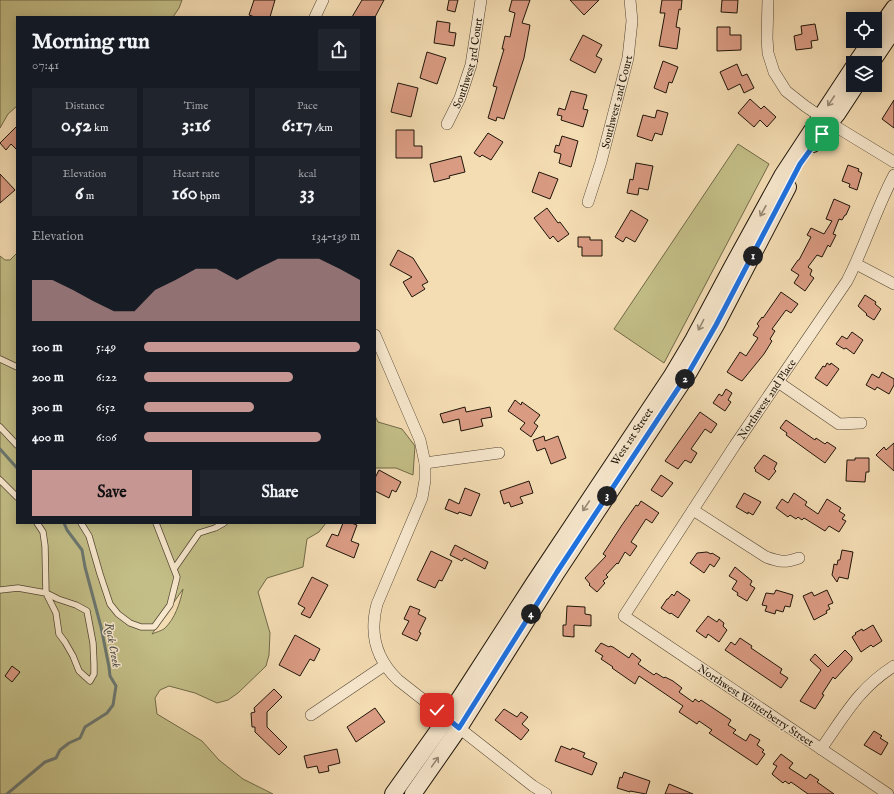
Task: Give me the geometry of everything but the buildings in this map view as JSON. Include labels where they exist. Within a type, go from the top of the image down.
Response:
[{"type":"main road","points":[[882,26],[894,8]]},
{"type":"main road","points":[[876,56],[894,29]]},
{"type":"main road","name":"West 1st Street","points":[[413,794],[453,723],[557,572],[689,372],[720,318],[800,164],[813,145],[846,81]]},
{"type":"main road","name":"West 1st Street","points":[[825,120],[850,92]]},
{"type":"main road","name":"West 1st Street","points":[[393,794],[453,723]]},
{"type":"street","points":[[315,16],[323,0]]},
{"type":"street","name":"Southwest 3rd Court","points":[[447,124],[460,98],[471,65],[482,0]]},
{"type":"street","name":"Southwest 2nd Court","points":[[588,202],[601,162],[628,58],[632,20],[630,0]]},
{"type":"street","points":[[768,0],[768,53],[774,72],[786,91],[825,120],[894,162]]},
{"type":"street","name":"Northwest 2nd Place","points":[[624,616],[692,510],[847,281],[856,264],[877,210],[894,174]]},
{"type":"street","points":[[856,264],[894,284]]},
{"type":"street","points":[[376,337],[420,440],[425,463],[425,480],[422,498],[377,604],[374,617],[376,647],[385,665],[398,680],[533,786],[546,794]]},
{"type":"street","points":[[778,382],[839,424],[861,423]]},
{"type":"street","points":[[425,463],[499,453]]},
{"type":"street","points":[[692,510],[766,557],[776,561],[787,562],[799,558]]},
{"type":"street","name":"Northwest Winterberry Street","points":[[624,616],[888,794]]},
{"type":"street","points":[[311,715],[385,665]]},
{"type":"street","points":[[821,748],[854,701],[874,680],[894,666]]},
{"type":"lane","points":[[0,359],[16,367]]},
{"type":"lane","points":[[0,427],[16,444]]},
{"type":"lane","points":[[0,480],[16,496]]},
{"type":"lane","points":[[0,590],[18,588],[46,593],[87,611],[93,643],[94,664],[94,674],[90,681],[79,671],[73,656],[59,634],[56,613],[46,593],[45,546],[43,532],[38,524]]},
{"type":"lane","points":[[82,524],[90,536],[110,604],[118,614],[130,623],[141,627],[154,627],[162,617],[170,605],[177,577],[156,524]]},
{"type":"lane","points":[[174,569],[199,533],[222,524]]},
{"type":"shaded area","points":[[0,0],[182,0],[174,16],[16,16],[16,107],[8,114],[0,128]]},
{"type":"shaded area","points":[[738,144],[769,164],[664,363],[614,329]]},
{"type":"shaded area","points":[[16,254],[16,524],[325,524],[319,532],[307,539],[303,567],[267,578],[258,592],[270,633],[269,655],[266,666],[238,693],[228,700],[217,703],[195,693],[169,686],[160,690],[155,698],[157,714],[202,741],[219,760],[243,779],[273,794],[0,794],[0,256],[5,260],[10,260]],"holes":[[[183,589],[179,605],[168,625],[163,630],[152,634]]]},
{"type":"shaded area","points":[[376,418],[378,422],[402,429],[415,446],[413,475],[396,468],[376,468]]},
{"type":"waterway","name":"Rock Creek","points":[[0,449],[16,467]]},
{"type":"waterway","name":"Rock Creek","points":[[7,794],[45,762],[56,758],[60,750],[69,743],[80,738],[85,727],[107,713],[113,705],[116,686],[110,676],[101,627],[82,550],[67,530],[64,524]]},
{"type":"route","points":[[437,710],[459,728],[557,572],[689,372],[770,224],[800,164],[822,134]]}]
